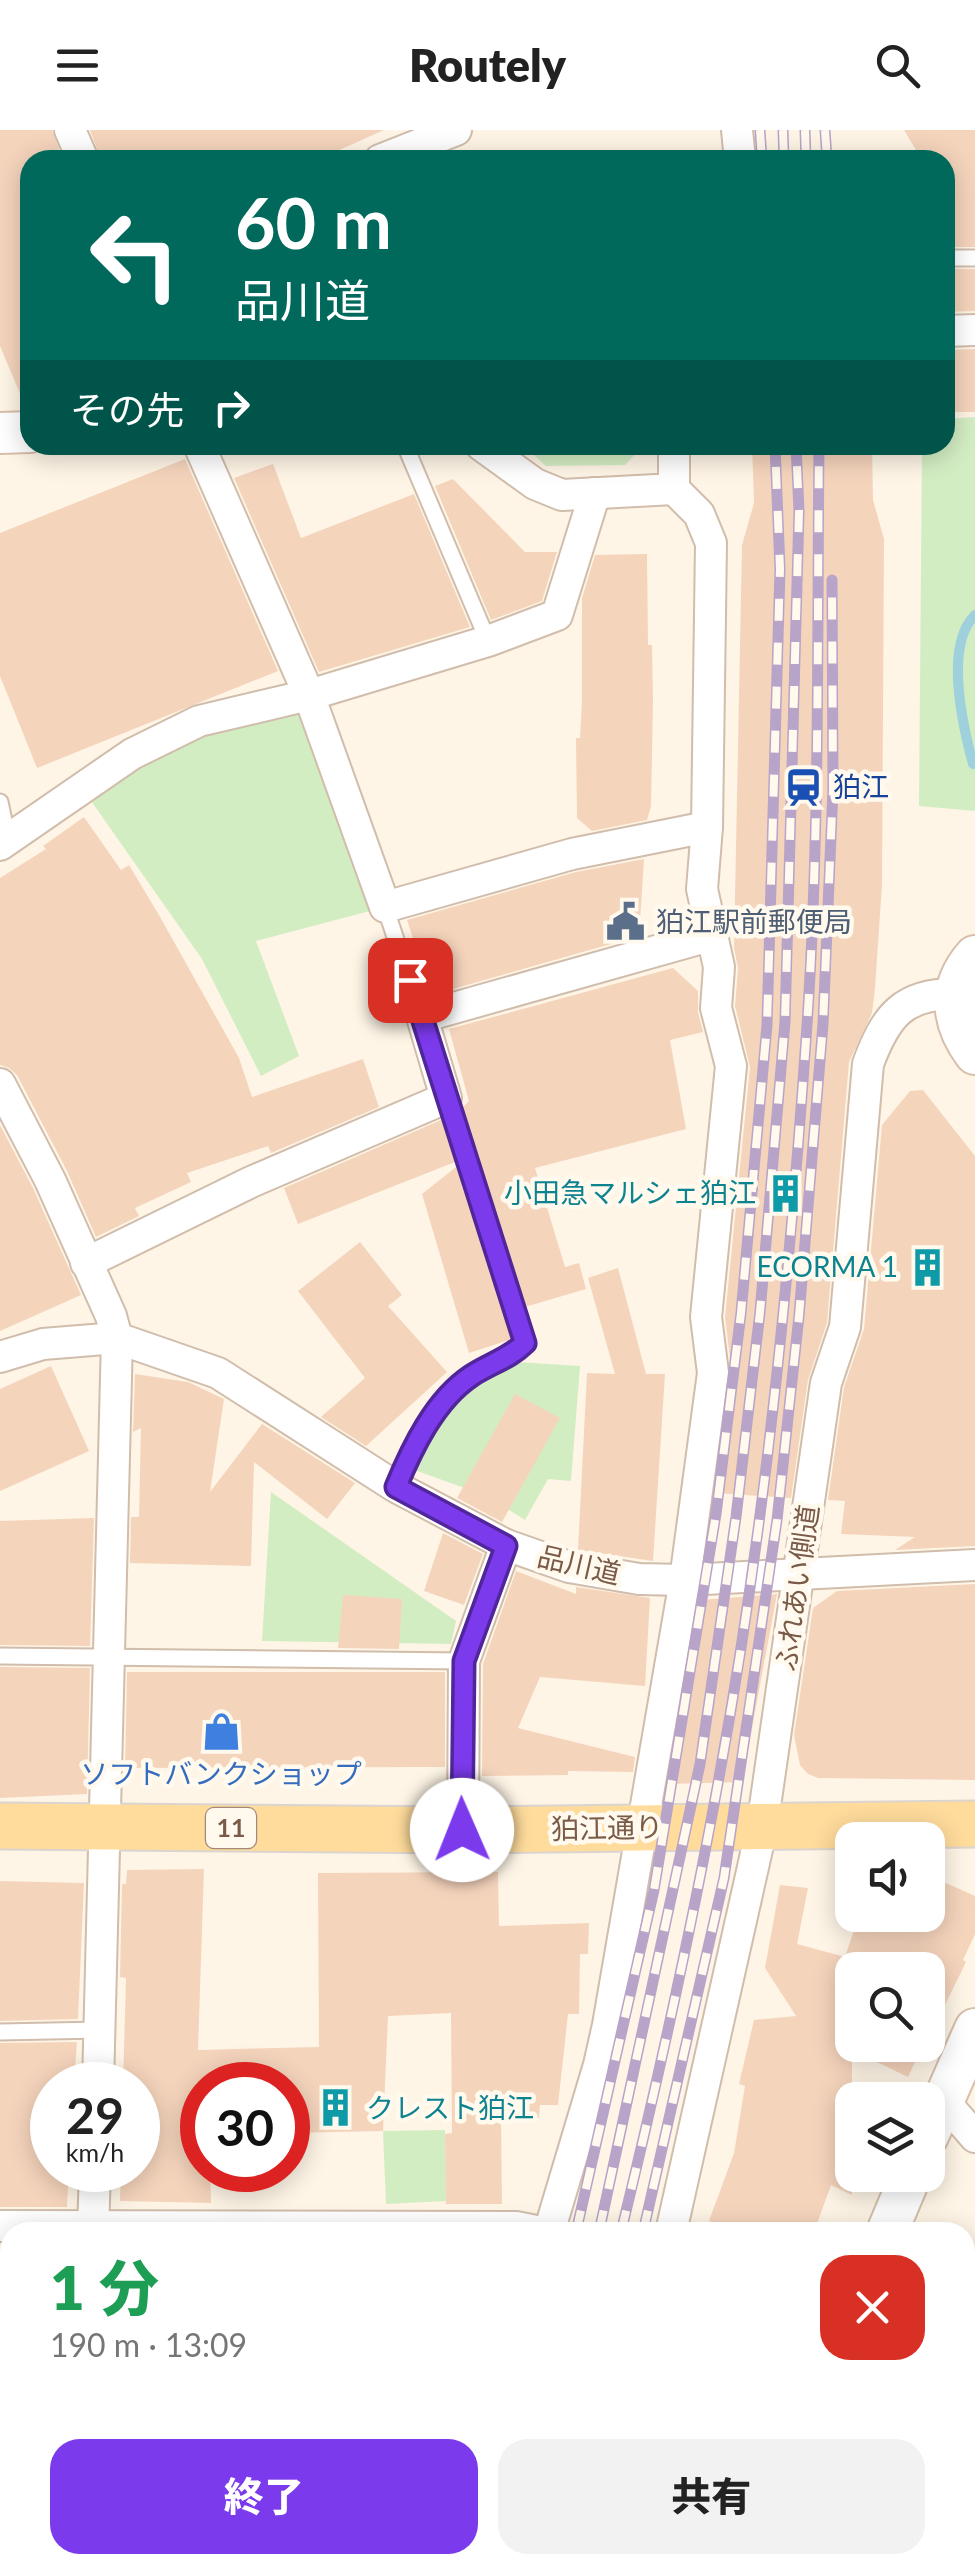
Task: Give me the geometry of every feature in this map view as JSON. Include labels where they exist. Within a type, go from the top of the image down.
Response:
[{"type":"main road","name":"狛江通り","points":[[0,1826],[462,1830],[975,1824]]},
{"type":"street","points":[[405,150],[456,130]]},
{"type":"street","points":[[203,455],[309,694],[385,907],[572,854],[706,827]]},
{"type":"street","points":[[497,455],[535,484],[562,495],[674,489]]},
{"type":"street","points":[[553,2222],[608,2024],[685,1580],[712,1373],[706,1317],[731,1066],[716,1008],[719,967],[702,889],[711,543],[699,514],[674,489],[674,455]]},
{"type":"street","points":[[4,843],[132,754],[200,721],[488,642],[558,615],[595,493]]},
{"type":"street","points":[[86,1263],[252,1182],[446,1098],[422,1017],[713,935]]},
{"type":"street","points":[[975,956],[964,969],[960,1034],[975,1054]]},
{"type":"street","name":"ふれあい側道","points":[[674,2222],[762,1827],[826,1384],[846,1327],[868,1064],[880,1030],[903,1007],[928,993],[963,1008]]},
{"type":"street","points":[[0,1084],[50,1180],[111,1316],[117,1338],[99,2062]]},
{"type":"street","name":"品川道","points":[[0,1357],[43,1344],[117,1338],[218,1373],[396,1487],[506,1546],[569,1567],[639,1578],[685,1580],[975,1565]]},
{"type":"street","points":[[462,1830],[464,1661],[506,1546]]},
{"type":"street","points":[[945,2096],[975,2030]]},
{"type":"street","points":[[945,2123],[975,2137]]},
{"type":"street","points":[[93,2222],[94,2192]]},
{"type":"street","points":[[890,2222],[904,2192]]},
{"type":"lane","points":[[409,455],[488,642]]},
{"type":"lane","points":[[0,802],[4,843]]},
{"type":"lane","points":[[385,907],[422,1017]]},
{"type":"lane","points":[[396,1487],[412,1449],[451,1394],[468,1378],[525,1343],[446,1098]]},
{"type":"lane","points":[[0,1656],[464,1661]]},
{"type":"lane","points":[[0,2032],[100,2030]]},
{"type":"green space","points":[[975,417],[975,811],[919,806],[922,455],[955,455],[955,418]]},
{"type":"green space","points":[[534,455],[634,455],[625,465],[546,466]]},
{"type":"green space","points":[[309,695],[385,907],[256,941],[299,1056],[261,1076],[202,959],[82,788],[132,754]]},
{"type":"green space","points":[[517,1362],[580,1366],[571,1481],[548,1479],[525,1520],[487,1496],[406,1467],[457,1400]]},
{"type":"green space","points":[[271,1492],[456,1621],[451,1644],[262,1641]]},
{"type":"green space","points":[[445,2130],[447,2201],[386,2204],[383,2131]]},
{"type":"building","points":[[0,130],[52,130],[59,150],[20,150],[20,394],[0,346]]},
{"type":"building","points":[[90,130],[384,130],[339,150],[97,150]]},
{"type":"building","points":[[904,130],[975,130],[975,247],[955,247],[955,150],[916,150]]},
{"type":"building","points":[[955,269],[975,269],[975,311],[955,312]]},
{"type":"building","points":[[975,349],[975,412],[955,412],[955,350]]},
{"type":"building","points":[[752,455],[872,455],[873,500],[884,539],[882,885],[875,988],[872,1013],[849,1062],[827,1323],[808,1380],[791,1498],[716,1493],[732,1375],[725,1317],[750,1067],[735,1006],[738,968],[734,948],[742,545],[754,503]]},
{"type":"building","points":[[185,459],[278,671],[37,768],[0,676],[0,533]]},
{"type":"building","points":[[273,464],[301,538],[414,494],[470,627],[319,672],[234,478]]},
{"type":"building","points":[[453,479],[525,552],[557,552],[542,601],[491,620],[435,486]]},
{"type":"building","points":[[647,554],[653,701],[651,806],[647,820],[592,831],[577,818],[582,598],[595,555]]},
{"type":"building","points":[[84,817],[121,870],[129,865],[159,915],[239,1058],[252,1097],[363,1059],[379,1107],[271,1153],[268,1146],[187,1173],[191,1182],[135,1208],[139,1216],[96,1237],[17,1075],[0,1065],[0,878],[46,849],[43,846]]},
{"type":"building","points":[[644,859],[639,936],[432,995],[407,920],[576,872]]},
{"type":"building","points":[[673,968],[698,991],[703,1032],[670,1040],[686,1129],[535,1168],[565,1267],[579,1263],[586,1289],[525,1307],[461,1109],[469,1101],[449,1029]]},
{"type":"building","name":"ECORMA 1","points":[[923,1090],[975,1156],[975,1546],[895,1550],[915,1537],[841,1534],[845,1501],[828,1500],[844,1387],[864,1329],[882,1125],[910,1091]]},
{"type":"building","points":[[441,1120],[455,1162],[298,1224],[284,1188]]},
{"type":"building","points":[[0,1125],[81,1295],[0,1331]]},
{"type":"building","points":[[456,1167],[512,1339],[469,1353],[422,1194]]},
{"type":"building","points":[[360,1242],[402,1295],[388,1306],[447,1372],[366,1446],[321,1417],[365,1378],[298,1291]]},
{"type":"building","points":[[618,1268],[646,1374],[665,1374],[653,1561],[578,1550],[587,1373],[615,1374],[588,1278]]},
{"type":"building","points":[[51,1366],[89,1451],[0,1491],[0,1389]]},
{"type":"building","points":[[135,1374],[188,1382],[224,1399],[210,1492],[262,1424],[355,1483],[327,1519],[254,1462],[251,1566],[130,1563],[131,1517],[139,1517],[141,1428],[133,1432]]},
{"type":"building","points":[[515,1394],[560,1418],[502,1522],[457,1498]]},
{"type":"building","points":[[94,1518],[90,1646],[0,1645],[0,1521]]},
{"type":"building","points":[[443,1533],[483,1554],[464,1605],[424,1591]]},
{"type":"building","points":[[516,1571],[576,1594],[576,1587],[650,1598],[645,1686],[540,1677],[518,1728],[635,1757],[633,1772],[482,1776],[483,1664]]},
{"type":"building","points":[[975,1584],[975,1780],[818,1778],[808,1774],[800,1765],[794,1735],[813,1608],[837,1591]]},
{"type":"building","points":[[777,1594],[742,1782],[669,1784],[701,1600]]},
{"type":"building","points":[[343,1595],[402,1599],[399,1649],[338,1648]]},
{"type":"building","points":[[0,1667],[90,1668],[87,1794],[0,1798]]},
{"type":"building","points":[[127,1672],[445,1672],[445,1767],[125,1768]]},
{"type":"building","points":[[204,1869],[198,2050],[319,2047],[318,1873],[498,1872],[499,1926],[589,1923],[588,1954],[580,1954],[579,2014],[568,2014],[558,2105],[540,2105],[539,2118],[501,2118],[502,2204],[446,2204],[445,2134],[452,2133],[451,2013],[388,2016],[383,2131],[310,2133],[310,2062],[180,2062],[180,2192],[211,2192],[211,2203],[120,2201],[120,2192],[160,2192],[160,2062],[124,2062],[126,1978],[120,1977],[122,1884],[126,1884],[127,1870]]},
{"type":"building","points":[[0,1881],[84,1883],[78,2019],[0,2021]]},
{"type":"building","points":[[945,1883],[975,1896],[975,1934],[945,2005],[945,1952],[847,1952],[853,1932],[945,1932]]},
{"type":"building","points":[[780,1885],[808,1888],[797,1944],[835,1954],[835,2062],[852,2062],[852,2082],[835,2082],[835,2187],[831,2185],[818,2222],[712,2222],[709,2221],[734,2153],[745,2086],[739,2084],[754,2020],[796,2016],[765,1968]]},
{"type":"building","points":[[77,2042],[76,2062],[30,2062],[30,2192],[68,2192],[67,2207],[0,2207],[0,2043]]},
{"type":"building","points":[[877,2062],[915,2062],[908,2077]]},
{"type":"waterway","points":[[973,764],[961,709],[958,666],[960,646],[975,615]]},
{"type":"railway","points":[[760,130],[761,150]]},
{"type":"railway","points":[[783,130],[784,150]]},
{"type":"railway","points":[[805,130],[806,150]]},
{"type":"railway","points":[[825,130],[826,150]]},
{"type":"railway","points":[[578,2222],[654,1890],[716,1514],[741,1313],[767,1025],[780,569],[775,455]]},
{"type":"railway","points":[[601,2222],[700,1764],[736,1517],[760,1312],[785,1022],[799,511],[796,455]]},
{"type":"railway","points":[[623,2222],[674,2003],[720,1772],[750,1587],[774,1400],[793,1212],[811,953],[819,455]]},
{"type":"railway","points":[[645,2222],[724,1878],[777,1520],[799,1316],[823,1024],[833,789],[832,580]]},
{"type":"place","name":"狛江","points":[[803,787]]},
{"type":"place","name":"狛江駅前郵便局","points":[[626,922]]},
{"type":"place","name":"小田急マルシェ狛江","points":[[786,1193]]},
{"type":"place","name":"ECORMA 1","points":[[928,1267]]},
{"type":"place","name":"ソフトバンクショップ","points":[[221,1731]]},
{"type":"place","name":"クレスト狛江","points":[[336,2108]]},
{"type":"route","points":[[410,980],[525,1343],[468,1378],[451,1394],[412,1449],[396,1487],[506,1546],[464,1661],[462,1830]]}]
